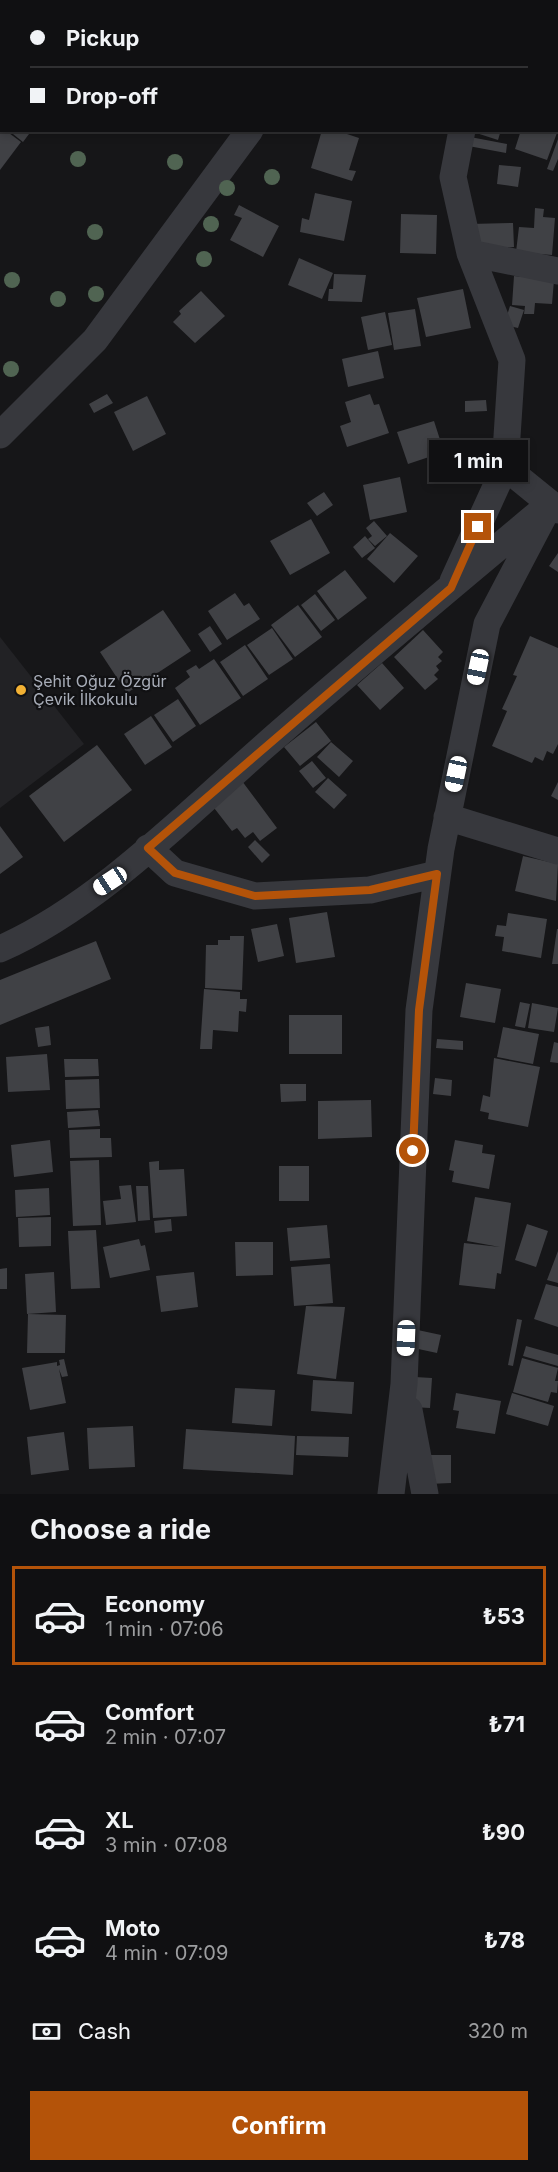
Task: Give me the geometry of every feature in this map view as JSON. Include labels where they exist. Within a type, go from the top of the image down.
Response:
[{"type":"street","points":[[451,588],[505,467],[512,360],[471,253],[453,177],[462,132]]},
{"type":"street","points":[[0,435],[95,340],[238,136]]},
{"type":"street","points":[[471,253],[558,271]]},
{"type":"street","points":[[505,467],[555,504]]},
{"type":"street","points":[[0,948],[18,941],[110,881],[451,588],[555,504]]},
{"type":"street","points":[[391,1494],[404,1384],[419,1010],[437,874],[487,624],[555,504]]},
{"type":"street","points":[[447,817],[558,851]]},
{"type":"street","points":[[148,848],[175,873],[255,896],[370,890],[437,874]]},
{"type":"street","points":[[404,1384],[425,1494]]},
{"type":"shaded area","name":"Şehit Oğuz Özgür Çevik İlkokulu","points":[[0,637],[84,744],[0,808]]},
{"type":"building","points":[[0,132],[8,132],[21,142],[0,170]]},
{"type":"building","points":[[10,132],[30,132],[23,142]]},
{"type":"building","points":[[321,132],[341,132],[359,138],[349,170],[356,171],[352,181],[311,168]]},
{"type":"building","points":[[473,132],[500,132],[498,140]]},
{"type":"building","points":[[520,132],[557,132],[547,160],[515,149]]},
{"type":"building","points":[[465,136],[507,144],[506,153],[463,145]]},
{"type":"building","points":[[558,139],[558,159],[553,171],[547,169]]},
{"type":"building","points":[[499,165],[521,167],[518,187],[497,184]]},
{"type":"building","points":[[315,193],[352,201],[344,241],[300,232],[302,218],[309,220]]},
{"type":"building","points":[[239,205],[279,226],[263,257],[230,240],[242,218],[234,215]]},
{"type":"building","points":[[535,208],[544,209],[543,217],[555,218],[552,255],[516,252],[519,227],[534,228]]},
{"type":"building","points":[[401,214],[437,215],[436,254],[400,253]]},
{"type":"building","points":[[513,223],[514,247],[471,248],[470,224]]},
{"type":"building","points":[[299,258],[333,273],[322,299],[288,285]]},
{"type":"building","points":[[334,274],[366,275],[362,302],[328,301],[329,289],[333,289]]},
{"type":"building","points":[[514,276],[554,280],[552,304],[535,303],[534,314],[524,314],[525,306],[512,305]]},
{"type":"building","points":[[463,289],[471,328],[426,337],[417,298]]},
{"type":"building","points":[[201,291],[225,316],[195,343],[173,322],[181,314],[179,311]]},
{"type":"building","points":[[510,306],[524,310],[518,328],[504,325]]},
{"type":"building","points":[[415,309],[421,346],[394,350],[388,313]]},
{"type":"building","points":[[385,312],[392,345],[368,350],[361,317]]},
{"type":"building","points":[[378,351],[384,378],[348,387],[342,359]]},
{"type":"building","points":[[107,394],[113,403],[94,413],[89,404]]},
{"type":"building","points":[[370,394],[374,405],[379,404],[389,433],[347,447],[340,426],[351,422],[345,402]]},
{"type":"building","points":[[147,396],[166,434],[133,451],[114,412]]},
{"type":"building","points":[[486,400],[487,411],[465,412],[465,401]]},
{"type":"building","points":[[434,421],[444,452],[408,464],[397,432]]},
{"type":"building","points":[[400,477],[407,512],[370,520],[363,485]]},
{"type":"building","points":[[324,492],[333,505],[317,516],[307,503]]},
{"type":"building","points":[[311,519],[330,553],[290,575],[270,541]]},
{"type":"building","points":[[374,521],[387,536],[375,546],[368,539],[372,536],[366,528]]},
{"type":"building","points":[[390,533],[418,556],[394,583],[367,559]]},
{"type":"building","points":[[365,536],[375,548],[362,558],[353,547]]},
{"type":"building","points":[[558,553],[558,572],[549,566]]},
{"type":"building","points":[[345,570],[367,598],[338,620],[317,591]]},
{"type":"building","points":[[235,593],[244,606],[249,603],[260,619],[227,640],[208,611]]},
{"type":"building","points":[[315,594],[335,620],[321,631],[301,605]]},
{"type":"building","points":[[298,605],[322,637],[295,657],[271,625]]},
{"type":"building","points":[[163,610],[191,651],[127,693],[100,652]]},
{"type":"building","points":[[210,626],[222,644],[210,652],[198,634]]},
{"type":"building","points":[[272,628],[293,659],[269,675],[247,645]]},
{"type":"building","points":[[423,630],[443,652],[438,657],[442,661],[436,666],[439,670],[434,675],[438,679],[425,690],[394,657]]},
{"type":"building","points":[[530,636],[558,648],[558,744],[553,754],[547,751],[543,761],[535,757],[532,763],[492,746],[507,711],[502,709],[517,676],[513,675]]},
{"type":"building","points":[[245,645],[268,679],[243,696],[220,662]]},
{"type":"building","points":[[214,659],[241,698],[200,725],[175,688],[190,677],[186,671],[196,665],[199,669]]},
{"type":"building","points":[[382,663],[404,688],[380,710],[357,685]]},
{"type":"building","points":[[178,699],[196,726],[173,742],[154,715]]},
{"type":"building","points":[[151,716],[172,747],[145,765],[124,734]]},
{"type":"building","points":[[316,722],[331,741],[300,766],[284,747]]},
{"type":"building","points":[[331,742],[353,761],[339,777],[317,757]]},
{"type":"building","points":[[97,745],[132,790],[64,842],[29,796]]},
{"type":"building","points":[[312,761],[326,778],[313,788],[299,771]]},
{"type":"building","points":[[328,778],[347,795],[334,809],[315,792]]},
{"type":"building","points":[[242,781],[277,828],[260,841],[253,832],[245,838],[237,828],[232,831],[211,804]]},
{"type":"building","points":[[558,782],[558,800],[551,796]]},
{"type":"building","points":[[0,826],[23,857],[0,874]]},
{"type":"building","points":[[255,840],[270,855],[262,863],[248,847]]},
{"type":"building","points":[[523,856],[558,864],[556,901],[515,891]]},
{"type":"building","points":[[327,912],[335,957],[296,963],[289,918]]},
{"type":"building","points":[[508,913],[547,919],[541,958],[502,951],[504,937],[495,936],[497,925],[506,926]]},
{"type":"building","points":[[277,924],[284,956],[258,962],[251,929]]},
{"type":"building","points":[[557,929],[558,964],[552,964]]},
{"type":"building","points":[[230,936],[244,936],[242,990],[205,988],[206,945],[218,945],[218,940],[230,940]]},
{"type":"building","points":[[96,941],[111,979],[0,1025],[0,980]]},
{"type":"building","points":[[466,983],[501,989],[495,1023],[460,1017]]},
{"type":"building","points":[[204,989],[240,992],[240,999],[247,999],[246,1012],[239,1011],[238,1032],[213,1030],[212,1049],[200,1049]]},
{"type":"building","points":[[520,1002],[530,1004],[525,1028],[515,1026]]},
{"type":"building","points":[[532,1003],[558,1008],[554,1032],[528,1028]]},
{"type":"building","points":[[289,1015],[342,1015],[342,1054],[289,1054]]},
{"type":"building","points":[[49,1026],[51,1045],[38,1047],[35,1028]]},
{"type":"building","points":[[503,1027],[539,1034],[533,1064],[497,1057]]},
{"type":"building","points":[[437,1039],[463,1041],[463,1050],[436,1048]]},
{"type":"building","points":[[554,1042],[558,1043],[558,1063],[550,1062]]},
{"type":"building","points":[[47,1054],[50,1090],[8,1092],[6,1057]]},
{"type":"building","points":[[494,1058],[540,1067],[528,1127],[488,1119],[489,1113],[480,1111],[483,1095],[490,1097]]},
{"type":"building","points":[[64,1059],[98,1059],[99,1076],[65,1077]]},
{"type":"building","points":[[435,1078],[452,1080],[451,1096],[433,1094]]},
{"type":"building","points":[[99,1079],[100,1108],[66,1109],[65,1080]]},
{"type":"building","points":[[280,1084],[306,1084],[306,1101],[281,1102]]},
{"type":"building","points":[[371,1100],[372,1137],[318,1139],[318,1101]]},
{"type":"building","points":[[98,1110],[100,1126],[68,1128],[67,1112]]},
{"type":"building","points":[[100,1129],[100,1138],[111,1138],[112,1157],[70,1158],[69,1130]]},
{"type":"building","points":[[50,1140],[53,1172],[14,1177],[11,1145]]},
{"type":"building","points":[[455,1140],[483,1145],[482,1153],[495,1155],[489,1189],[452,1182],[454,1171],[449,1170]]},
{"type":"building","points":[[99,1160],[101,1225],[73,1226],[70,1161]]},
{"type":"building","points":[[159,1161],[159,1170],[184,1169],[187,1216],[153,1218],[149,1162]]},
{"type":"building","points":[[279,1166],[309,1166],[309,1201],[279,1201]]},
{"type":"building","points":[[131,1185],[136,1222],[106,1225],[103,1201],[121,1199],[119,1186]]},
{"type":"building","points":[[136,1186],[148,1186],[150,1220],[138,1221]]},
{"type":"building","points":[[49,1188],[50,1215],[16,1217],[15,1190]]},
{"type":"building","points":[[475,1197],[511,1203],[501,1274],[497,1273],[495,1289],[459,1285],[464,1243],[500,1247],[467,1241]]},
{"type":"building","points":[[51,1217],[51,1246],[19,1247],[18,1218]]},
{"type":"building","points":[[171,1219],[172,1231],[155,1233],[154,1221]]},
{"type":"building","points":[[527,1224],[548,1231],[536,1267],[515,1260]]},
{"type":"building","points":[[327,1225],[330,1258],[290,1261],[287,1228]]},
{"type":"building","points":[[96,1230],[100,1288],[71,1289],[68,1231]]},
{"type":"building","points":[[139,1239],[141,1246],[145,1245],[150,1270],[110,1278],[103,1247]]},
{"type":"building","points":[[235,1242],[273,1242],[273,1275],[236,1276]]},
{"type":"building","points":[[558,1251],[558,1283],[547,1280]]},
{"type":"building","points":[[330,1264],[333,1303],[294,1306],[291,1267]]},
{"type":"building","points":[[7,1268],[7,1289],[0,1289],[0,1269]]},
{"type":"building","points":[[54,1272],[56,1312],[27,1314],[25,1274]]},
{"type":"building","points":[[194,1272],[198,1307],[161,1312],[156,1276]]},
{"type":"building","points":[[546,1284],[558,1287],[558,1327],[534,1319]]},
{"type":"building","points":[[306,1306],[345,1307],[336,1379],[297,1374]]},
{"type":"building","points":[[28,1314],[66,1315],[65,1353],[27,1353]]},
{"type":"building","points":[[517,1319],[522,1320],[513,1366],[508,1365]]},
{"type":"building","points":[[413,1329],[441,1335],[437,1353],[409,1347]]},
{"type":"building","points":[[526,1346],[558,1355],[558,1366],[523,1356]]},
{"type":"building","points":[[522,1358],[558,1368],[555,1381],[558,1381],[557,1393],[551,1392],[548,1402],[513,1392]]},
{"type":"building","points":[[64,1359],[68,1376],[62,1377],[59,1369],[66,1403],[30,1410],[22,1368],[57,1362],[57,1366],[60,1365],[59,1360]]},
{"type":"building","points":[[415,1377],[432,1378],[430,1408],[412,1407]]},
{"type":"building","points":[[313,1380],[354,1382],[352,1414],[311,1411]]},
{"type":"building","points":[[235,1388],[275,1390],[272,1426],[232,1423]]},
{"type":"building","points":[[456,1393],[501,1401],[495,1434],[456,1428],[459,1411],[453,1410]]},
{"type":"building","points":[[512,1393],[554,1406],[548,1426],[506,1414]]},
{"type":"building","points":[[133,1426],[135,1467],[89,1469],[87,1428]]},
{"type":"building","points":[[186,1429],[295,1436],[293,1475],[183,1469]]},
{"type":"building","points":[[64,1432],[69,1470],[31,1475],[27,1437]]},
{"type":"building","points":[[297,1436],[349,1437],[348,1457],[296,1455]]},
{"type":"building","points":[[427,1455],[451,1455],[451,1483],[428,1484]]},
{"type":"place","name":"Şehit Oğuz Özgür Çevik İlkokulu","points":[[21,690]]},
{"type":"route","points":[[413,1151],[419,1010],[437,874],[370,890],[255,896],[175,873],[148,848],[451,588],[478,527]]}]
